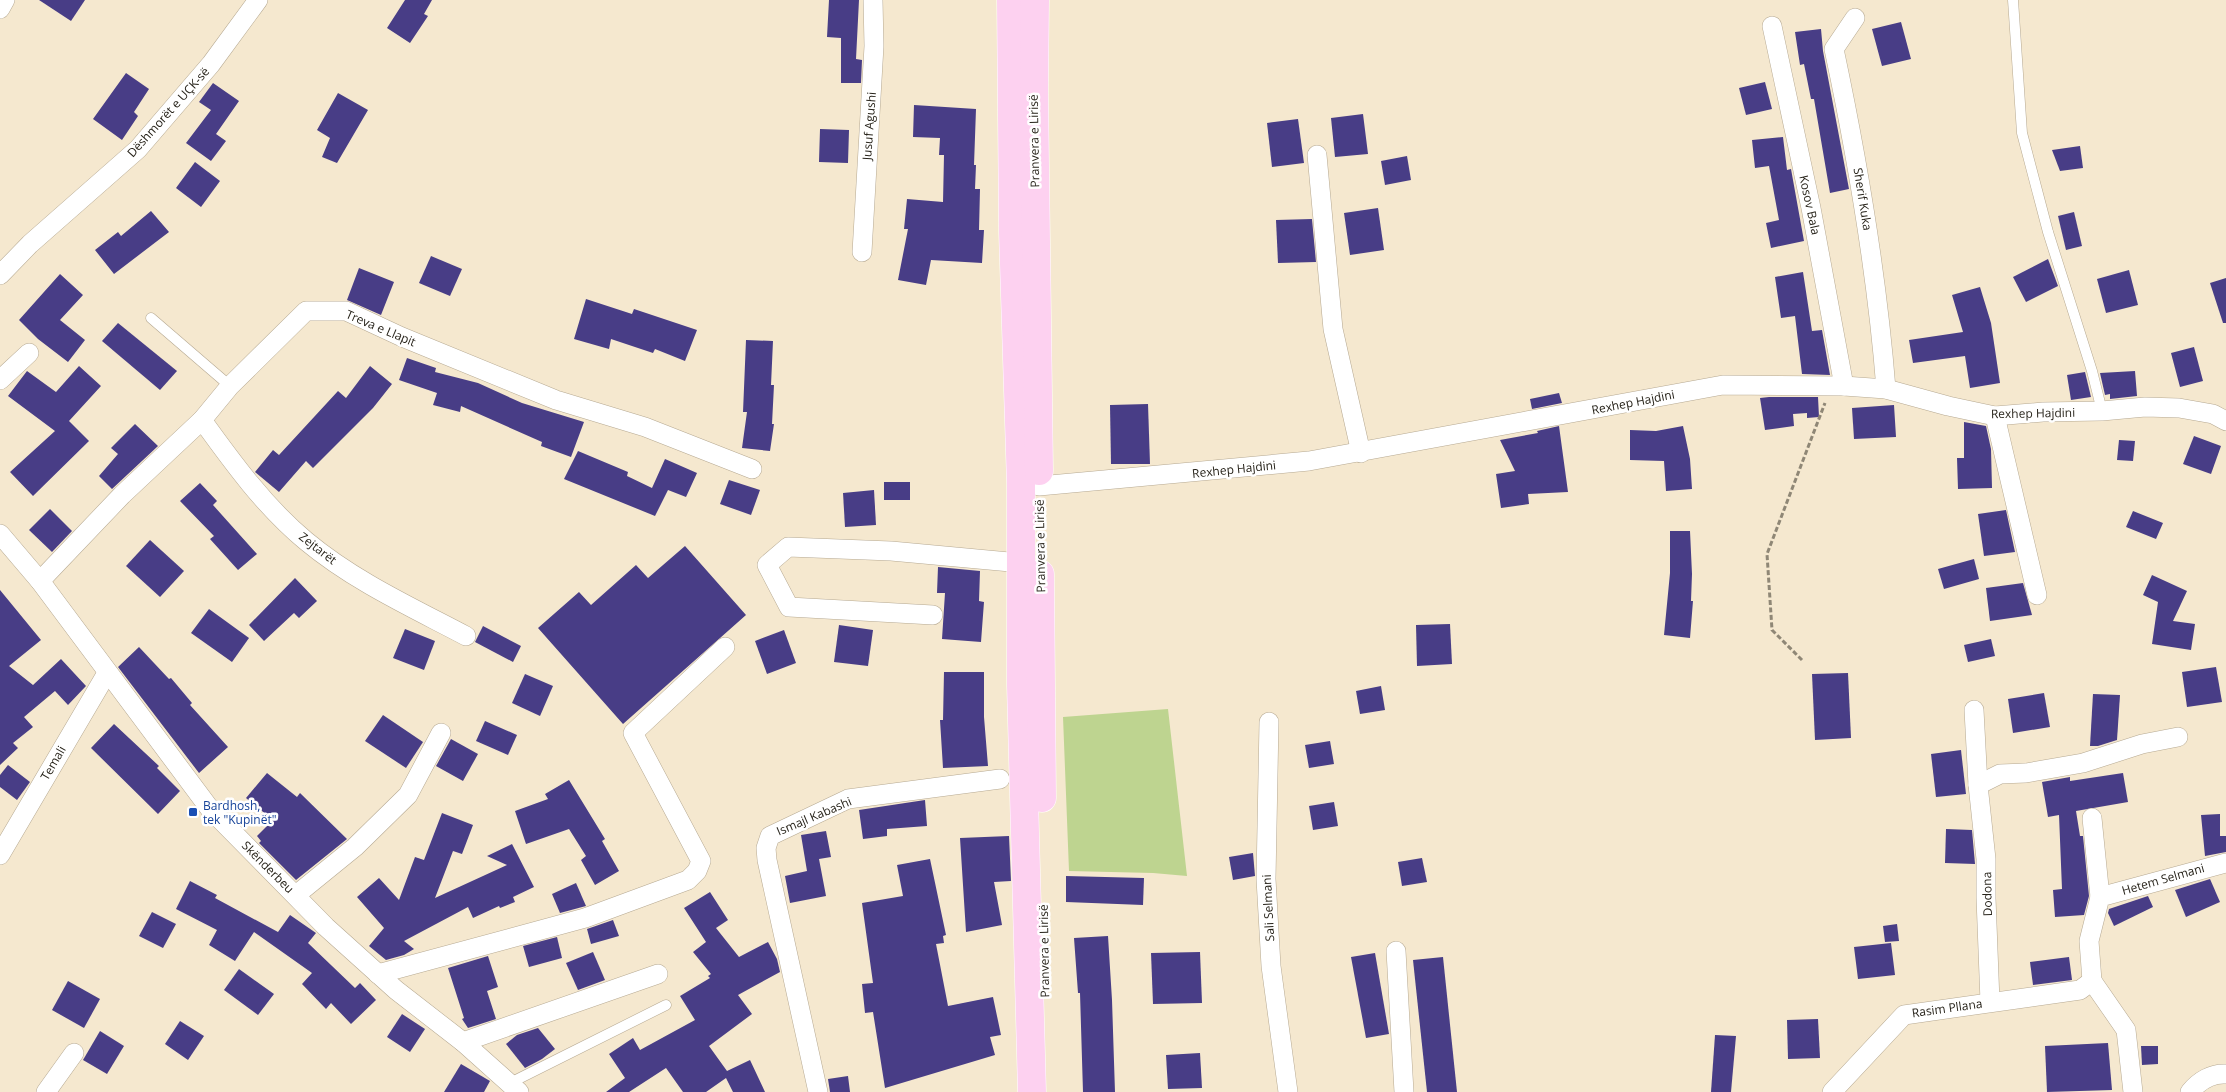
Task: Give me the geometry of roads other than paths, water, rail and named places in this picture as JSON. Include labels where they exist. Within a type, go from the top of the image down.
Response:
[{"type":"main road","name":"Pranvera e Lirisë","points":[[1011,0],[1012,232],[1021,485],[1021,685],[1032,1092]]},
{"type":"main road","name":"Pranvera e Lirisë","points":[[1035,0],[1034,90],[1045,1092]]},
{"type":"street","points":[[0,10],[5,0]]},
{"type":"street","name":"Dëshmorët e UÇK-së","points":[[0,275],[30,244],[138,149],[211,64],[258,0]]},
{"type":"street","name":"Jusuf Agushi","points":[[862,252],[874,46],[873,0]]},
{"type":"street","name":"Sherif Kuka","points":[[1855,18],[1834,49],[1854,142],[1879,302],[1886,389]]},
{"type":"street","name":"Kosov Bala","points":[[1772,26],[1811,208],[1838,386]]},
{"type":"street","points":[[1317,155],[1333,329],[1361,453]]},
{"type":"street","name":"Treva e Llapit","points":[[40,581],[122,495],[202,420],[230,386],[306,311],[346,311],[402,337],[556,400],[645,427],[752,469]]},
{"type":"street","points":[[0,380],[29,353]]},
{"type":"street","name":"Rexhep Hajdini","points":[[1039,486],[1309,461],[1723,386],[1838,386],[1886,389],[1948,406],[1995,416],[2042,412],[2102,411],[2145,406],[2179,408],[2213,414],[2226,421]]},
{"type":"street","points":[[1995,416],[2037,595]]},
{"type":"street","name":"Zejtarët","points":[[202,420],[245,479],[306,540],[370,586],[466,636]]},
{"type":"street","name":"Skënderbeu","points":[[0,534],[40,581],[210,809],[326,927],[378,974],[463,1042],[514,1088]]},
{"type":"street","name":"Pranvera e Lirisë","points":[[933,614],[789,608],[767,565],[788,547],[891,551],[1021,563]]},
{"type":"street","points":[[378,974],[585,918],[688,880],[697,871],[700,861],[633,733],[725,647]]},
{"type":"street","name":"Temali","points":[[0,855],[107,673]]},
{"type":"street","name":"Dodona","points":[[1974,710],[1978,786],[1986,859],[1990,1002]]},
{"type":"street","name":"Sali Selmani","points":[[1269,722],[1266,879],[1272,966],[1288,1092]]},
{"type":"street","points":[[296,895],[355,847],[408,795],[441,732]]},
{"type":"street","points":[[1978,786],[2000,774],[2026,773],[2083,763],[2142,744],[2178,737]]},
{"type":"street","name":"Ismajl Kabashi","points":[[818,1092],[767,860],[766,848],[770,836],[848,799],[1000,779]]},
{"type":"street","points":[[2092,818],[2100,897],[2089,942],[2092,981],[2126,1030],[2133,1092]]},
{"type":"street","name":"Hetem Selmani","points":[[2100,897],[2226,863]]},
{"type":"street","points":[[1396,951],[1404,1092]]},
{"type":"street","points":[[463,1042],[658,974]]},
{"type":"street","name":"Rasim Pllana","points":[[1834,1091],[1904,1015],[2080,990],[2092,981]]},
{"type":"street","points":[[46,1092],[74,1053]]},
{"type":"street","points":[[2190,1092],[2196,1085],[2217,1073],[2226,1074]]},
{"type":"lane","points":[[2013,0],[2022,133],[2048,232],[2092,371],[2102,411]]},
{"type":"lane","points":[[151,318],[230,386]]},
{"type":"lane","points":[[514,1088],[666,1005]]},
{"type":"place","name":"Bardhosh, tek \"Kupinët\"","points":[[193,812]]}]
